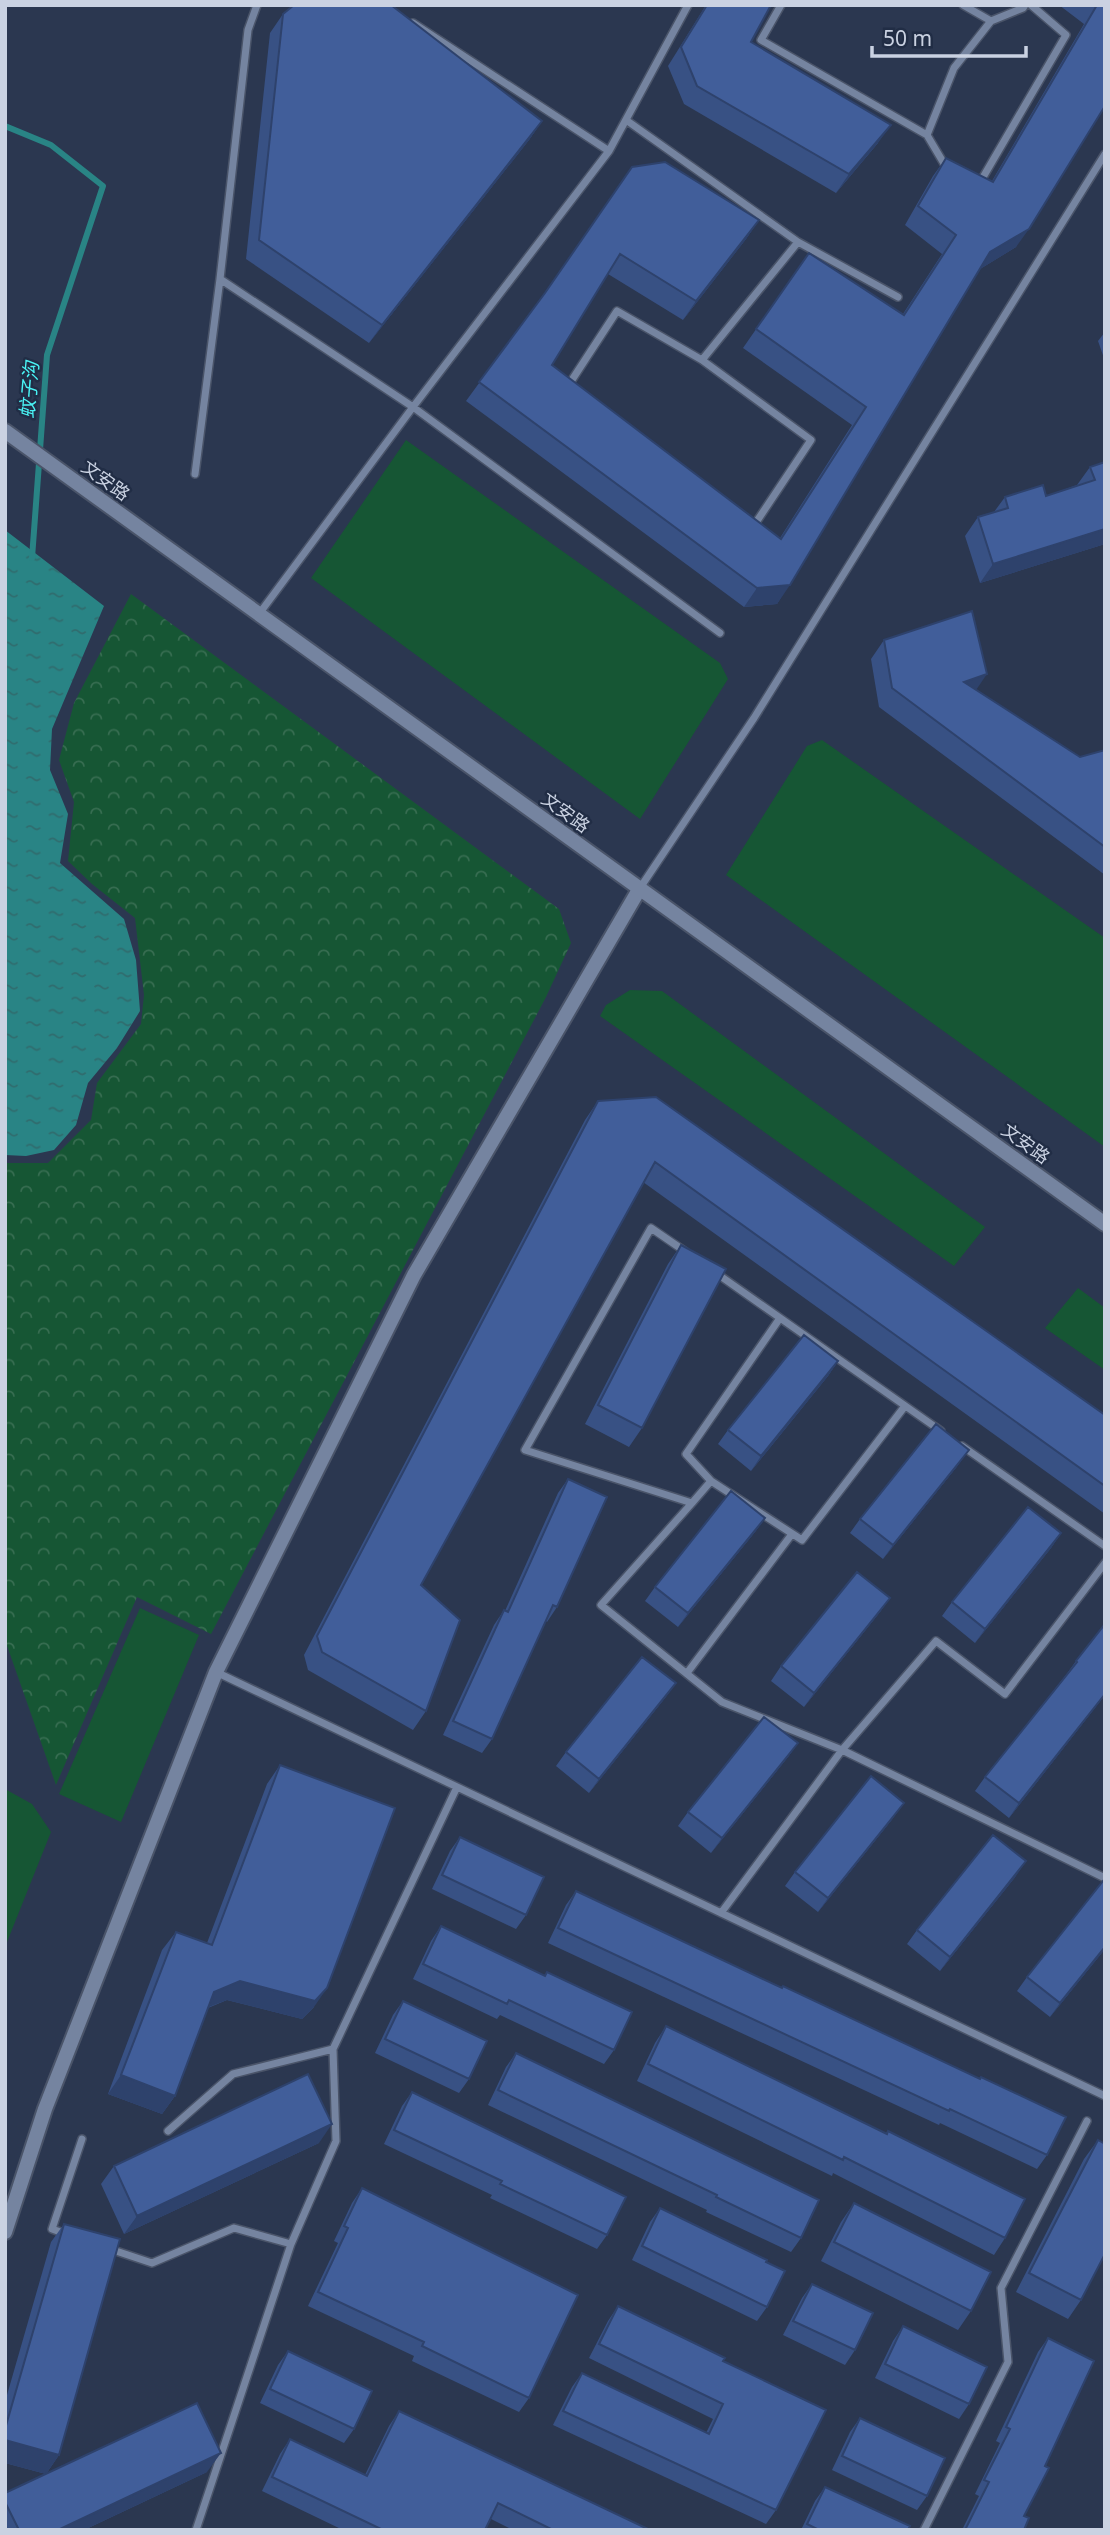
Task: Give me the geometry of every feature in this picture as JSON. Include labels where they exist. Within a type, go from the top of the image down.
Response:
[{"type":"street","points":[[195,474],[248,30],[257,5]]},
{"type":"street","points":[[259,614],[609,151],[688,5]]},
{"type":"street","points":[[781,5],[761,40],[927,135],[953,179]]},
{"type":"street","points":[[962,5],[991,21]]},
{"type":"street","points":[[927,135],[954,68],[991,21],[1025,5]]},
{"type":"street","points":[[963,179],[982,179],[1066,35],[1031,5]]},
{"type":"street","points":[[408,20],[609,151]]},
{"type":"street","points":[[626,120],[798,242],[898,297]]},
{"type":"street","points":[[5,2232],[45,2109],[216,1672],[414,1275],[640,888],[754,718],[1105,154]]},
{"type":"street","points":[[702,360],[798,242]]},
{"type":"street","points":[[220,279],[413,407],[720,633]]},
{"type":"street","points":[[578,393],[567,385],[617,311],[702,360],[811,440],[755,524],[744,515]]},
{"type":"street","name":"文安路","points":[[5,431],[1105,1224]]},
{"type":"street","points":[[692,1503],[524,1450],[651,1228],[694,1258]]},
{"type":"street","points":[[704,1265],[1105,1546]]},
{"type":"street","points":[[780,1318],[686,1454],[711,1481],[802,1540],[905,1406]]},
{"type":"street","points":[[711,1481],[601,1605],[722,1702],[842,1750],[1105,1878]]},
{"type":"street","points":[[687,1674],[792,1534]]},
{"type":"street","points":[[721,1913],[842,1750],[936,1641],[1005,1694],[1105,1563]]},
{"type":"street","points":[[216,1672],[1105,2096]]},
{"type":"street","points":[[196,2530],[291,2244],[336,2141],[333,2049],[457,1787]]},
{"type":"street","points":[[168,2131],[233,2074],[333,2049]]},
{"type":"street","points":[[924,2530],[1008,2362],[1001,2288],[1087,2121]]},
{"type":"street","points":[[77,2238],[52,2229],[82,2139]]},
{"type":"street","points":[[102,2246],[152,2263],[234,2228],[291,2244]]},
{"type":"green space","points":[[406,440],[720,663],[728,679],[640,819],[311,578]]},
{"type":"green space","points":[[131,594],[559,909],[571,943],[546,997],[211,1634],[137,1597],[56,1785],[5,1640],[5,1163],[48,1163],[91,1120],[97,1083],[141,1024],[144,995],[135,918],[68,861],[74,802],[59,760],[74,703]]},
{"type":"green space","points":[[822,740],[1105,938],[1105,1147],[726,875],[807,746]]},
{"type":"green space","points":[[630,990],[662,991],[985,1227],[954,1266],[600,1016],[606,1005]]},
{"type":"green space","points":[[1078,1288],[1105,1308],[1105,1370],[1045,1328]]},
{"type":"green space","points":[[140,1608],[199,1635],[121,1822],[59,1794]]},
{"type":"green space","points":[[5,1789],[32,1804],[51,1832],[5,1947]]},
{"type":"water","points":[[5,530],[104,606],[52,729],[50,770],[68,814],[60,863],[124,919],[136,960],[140,1011],[117,1048],[88,1083],[76,1125],[54,1150],[26,1156],[5,1155]]},
{"type":"building","points":[[294,5],[391,5],[542,121],[382,325],[259,240],[283,14]]},
{"type":"building","points":[[707,5],[771,5],[751,42],[891,125],[849,174],[697,86],[681,47]]},
{"type":"building","points":[[1097,5],[1105,5],[1105,106],[1029,229],[990,252],[790,585],[757,588],[479,382],[545,293],[632,167],[665,162],[759,220],[696,301],[620,254],[552,365],[781,539],[866,407],[756,329],[809,253],[904,315],[956,235],[918,206],[946,158],[993,182]]},
{"type":"building","points":[[1105,462],[1105,529],[993,564],[978,517],[1008,508],[1005,497],[1043,485],[1046,496],[1095,480],[1090,467]]},
{"type":"building","points":[[972,611],[987,674],[964,682],[1080,757],[1105,750],[1105,847],[892,688],[884,640]]},
{"type":"building","points":[[656,1097],[1105,1415],[1105,1486],[655,1162],[421,1585],[460,1620],[426,1711],[322,1652],[317,1636],[598,1101]]},
{"type":"building","points":[[681,1245],[726,1269],[642,1428],[598,1405]]},
{"type":"building","points":[[804,1335],[838,1361],[761,1456],[728,1430]]},
{"type":"building","points":[[936,1424],[969,1450],[893,1545],[860,1519]]},
{"type":"building","points":[[568,1479],[607,1497],[557,1607],[553,1605],[492,1739],[453,1721],[504,1610],[508,1612]]},
{"type":"building","points":[[731,1491],[765,1518],[688,1613],[655,1587]]},
{"type":"building","points":[[1028,1507],[1061,1533],[985,1629],[952,1602]]},
{"type":"building","points":[[857,1572],[890,1598],[814,1693],[781,1666]]},
{"type":"building","points":[[1105,1624],[1105,1694],[1019,1803],[985,1777]]},
{"type":"building","points":[[642,1657],[676,1683],[599,1779],[566,1752]]},
{"type":"building","points":[[764,1717],[798,1743],[722,1838],[688,1812]]},
{"type":"building","points":[[280,1765],[395,1808],[327,1988],[315,2001],[240,1981],[214,1992],[175,2096],[121,2075],[176,1932],[212,1945]]},
{"type":"building","points":[[871,1776],[904,1803],[828,1898],[795,1872]]},
{"type":"building","points":[[993,1835],[1026,1861],[950,1957],[917,1930]]},
{"type":"building","points":[[460,1837],[544,1877],[526,1915],[442,1875]]},
{"type":"building","points":[[1103,1881],[1105,1947],[1060,2003],[1027,1977]]},
{"type":"building","points":[[576,1891],[1066,2117],[1047,2155],[558,1928]]},
{"type":"building","points":[[441,1926],[545,1976],[547,1972],[632,2012],[614,2050],[509,2000],[507,2004],[423,1964]]},
{"type":"building","points":[[403,2001],[487,2041],[469,2079],[385,2039]]},
{"type":"building","points":[[666,2026],[1025,2199],[1005,2238],[844,2157],[843,2160],[648,2064]]},
{"type":"building","points":[[516,2053],[819,2200],[801,2238],[498,2090]]},
{"type":"building","points":[[308,2074],[332,2124],[137,2216],[114,2166]]},
{"type":"building","points":[[412,2092],[626,2197],[607,2235],[394,2130]]},
{"type":"building","points":[[1098,2140],[1105,2144],[1105,2254],[1081,2300],[1029,2273]]},
{"type":"building","points":[[362,2188],[578,2295],[529,2398],[422,2346],[424,2342],[318,2292],[348,2228],[344,2226]]},
{"type":"building","points":[[854,2203],[991,2272],[971,2311],[834,2242]]},
{"type":"building","points":[[660,2208],[785,2271],[767,2307],[642,2246]]},
{"type":"building","points":[[64,2224],[120,2239],[59,2455],[5,2440],[5,2429]]},
{"type":"building","points":[[812,2284],[873,2313],[855,2350],[793,2321]]},
{"type":"building","points":[[618,2306],[725,2358],[723,2361],[826,2410],[776,2510],[563,2411],[582,2373],[709,2434],[723,2404],[599,2344]]},
{"type":"building","points":[[903,2326],[987,2367],[969,2404],[885,2364]]},
{"type":"building","points":[[1048,2338],[1094,2361],[1045,2466],[1049,2468],[1024,2516],[1029,2518],[1024,2530],[965,2530],[989,2482],[984,2480],[1010,2429],[1006,2427]]},
{"type":"building","points":[[288,2351],[372,2391],[354,2429],[270,2389]]},
{"type":"building","points":[[197,2403],[221,2453],[58,2530],[19,2530],[5,2502],[5,2493]]},
{"type":"building","points":[[399,2411],[650,2530],[553,2530],[498,2503],[485,2530],[383,2530],[272,2477],[290,2439],[367,2476]]},
{"type":"building","points":[[860,2418],[945,2458],[927,2496],[842,2456]]},
{"type":"building","points":[[825,2487],[910,2526],[908,2530],[819,2530],[807,2524]]},
{"type":"waterway","name":"蚊子沟","points":[[5,126],[51,145],[103,186],[47,355],[32,558]]}]
